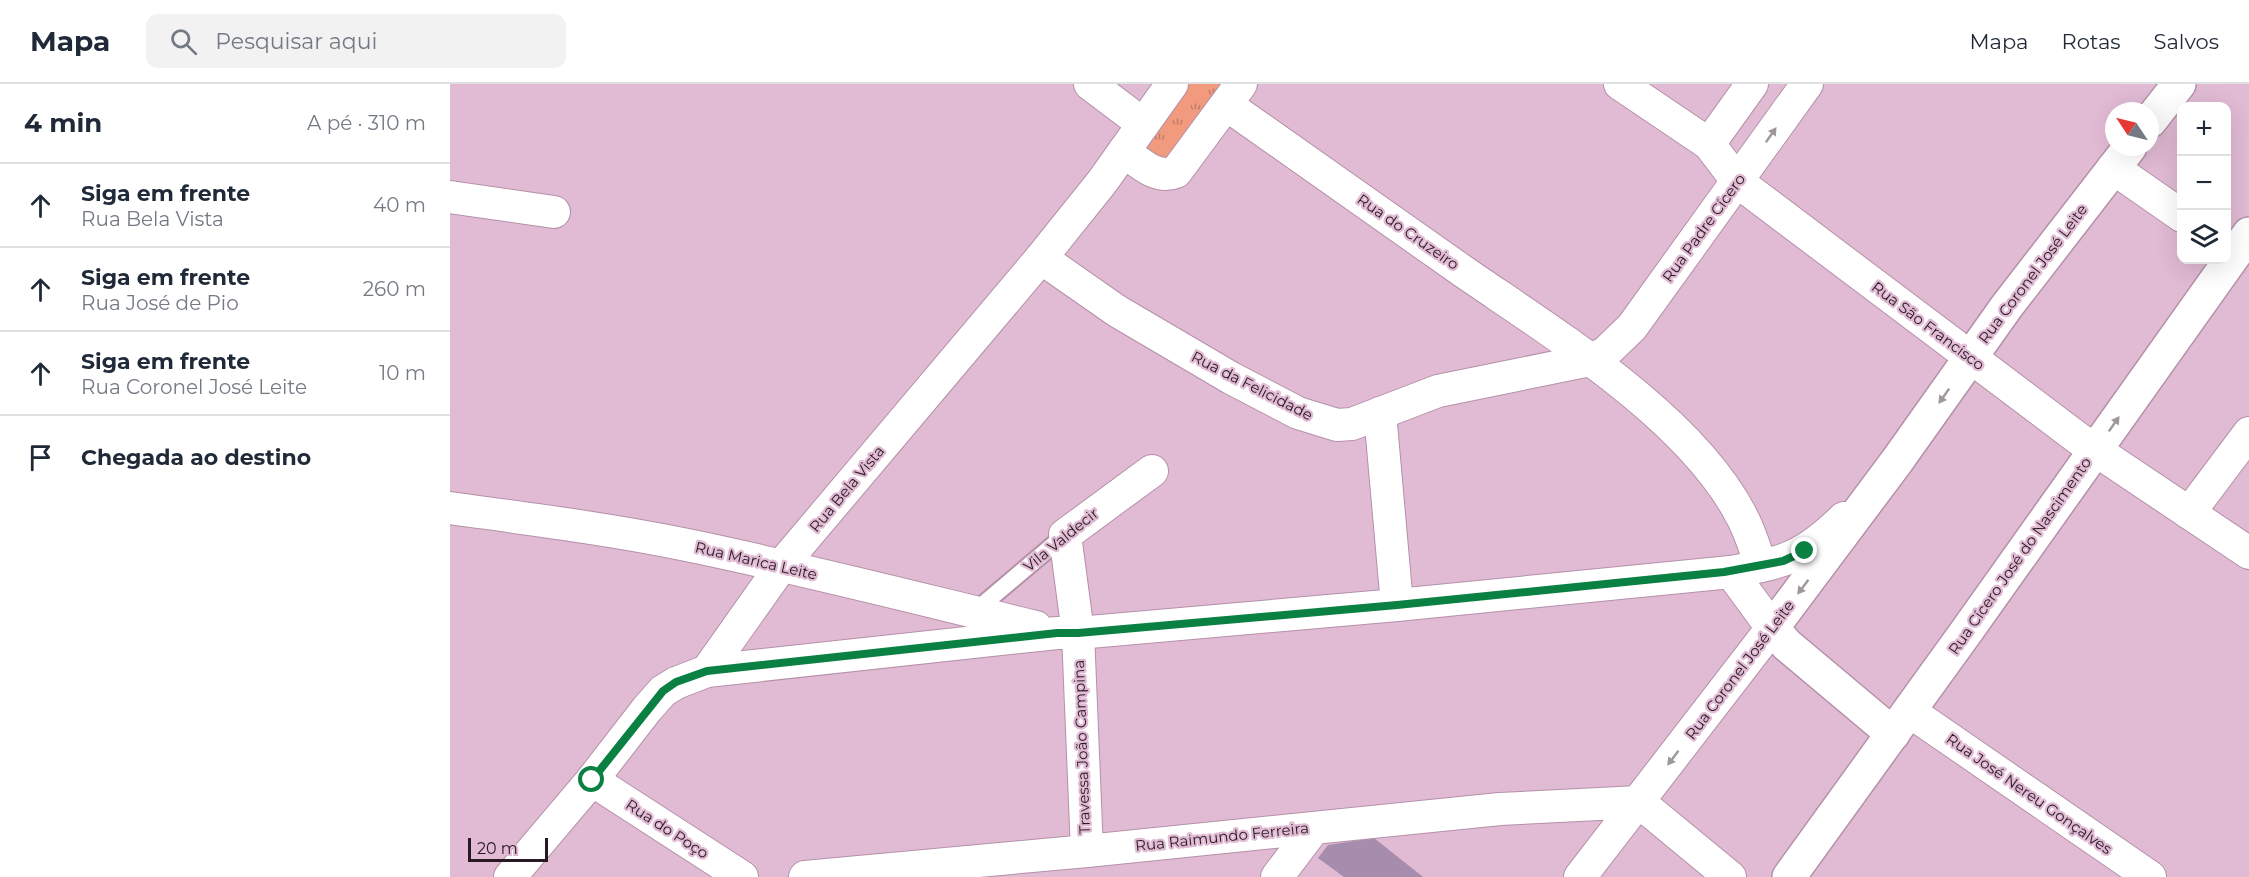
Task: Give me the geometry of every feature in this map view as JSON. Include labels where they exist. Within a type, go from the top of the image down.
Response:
[{"type":"main road","points":[[2159,110],[2179,84]]},
{"type":"main road","name":"Rua Coronel José Leite","points":[[1772,628],[1898,461],[2007,306],[2121,158]]},
{"type":"main road","name":"Rua Cícero José do Nascimento","points":[[1789,877],[2095,450],[2237,245]]},
{"type":"main road","name":"Rua José Nereu Gonçalves","points":[[1772,628],[1787,645],[1901,722]]},
{"type":"street","points":[[1090,84],[1143,124]]},
{"type":"street","name":"Rua Bela Vista","points":[[707,671],[782,566],[1041,258],[1124,151],[1172,84]]},
{"type":"street","name":"Rua São Francisco","points":[[1620,84],[1709,144],[1738,182],[1971,358],[2095,450],[2249,553]]},
{"type":"street","points":[[1709,144],[1752,84]]},
{"type":"street","name":"Rua Padre Cícero","points":[[1590,360],[1612,348],[1632,327],[1807,84]]},
{"type":"street","points":[[1124,151],[1159,174],[1167,176],[1174,173],[1186,162],[1234,94]]},
{"type":"street","name":"Rua do Cruzeiro","points":[[1234,94],[1590,360]]},
{"type":"street","points":[[2121,158],[2177,212]]},
{"type":"street","points":[[450,197],[554,212]]},
{"type":"street","name":"Rua da Felicidade","points":[[1041,258],[1117,311],[1232,378],[1298,413],[1337,425],[1352,424],[1438,390],[1590,360]]},
{"type":"street","name":"Rua José Nereu Gonçalves","points":[[1590,360],[1668,425],[1715,476],[1742,516],[1746,569],[1772,628]]},
{"type":"street","points":[[1380,413],[1397,605]]},
{"type":"street","points":[[2189,513],[2249,433]]},
{"type":"street","name":"Rua Coronel José Leite","points":[[707,671],[1068,633],[1397,605],[1746,569],[1783,561],[1813,546],[1898,461]]},
{"type":"street","name":"Vila Valdecir","points":[[1065,535],[1152,471]]},
{"type":"street","name":"Rua Marica Leite","points":[[450,508],[563,524],[684,545],[1068,633]]},
{"type":"street","name":"Travessa João Campina","points":[[1065,535],[1068,633],[1087,851]]},
{"type":"street","name":"Rua Coronel José Leite","points":[[1580,877],[1772,628]]},
{"type":"street","points":[[510,877],[663,691],[676,682],[707,671]]},
{"type":"street","name":"Rua José Nereu Gonçalves","points":[[1901,722],[2150,877]]},
{"type":"street","name":"Rua do Poço","points":[[592,780],[742,877]]},
{"type":"street","points":[[1639,802],[1730,877]]},
{"type":"street","name":"Rua Raimundo Ferreira","points":[[805,877],[1500,809],[1639,802]]},
{"type":"street","points":[[1276,877],[1314,828]]},
{"type":"lane","name":"Vila Valdecir","points":[[974,612],[1065,535]]},
{"type":"green space","points":[[1179,84],[1229,84],[1178,155],[1160,164],[1139,142]]},
{"type":"building","points":[[1374,838],[1423,877],[1344,877],[1318,858],[1328,845]]},
{"type":"route","points":[[592,780],[663,691],[676,682],[707,671],[1057,633],[1397,605],[1724,572],[1783,561],[1805,551]]}]
